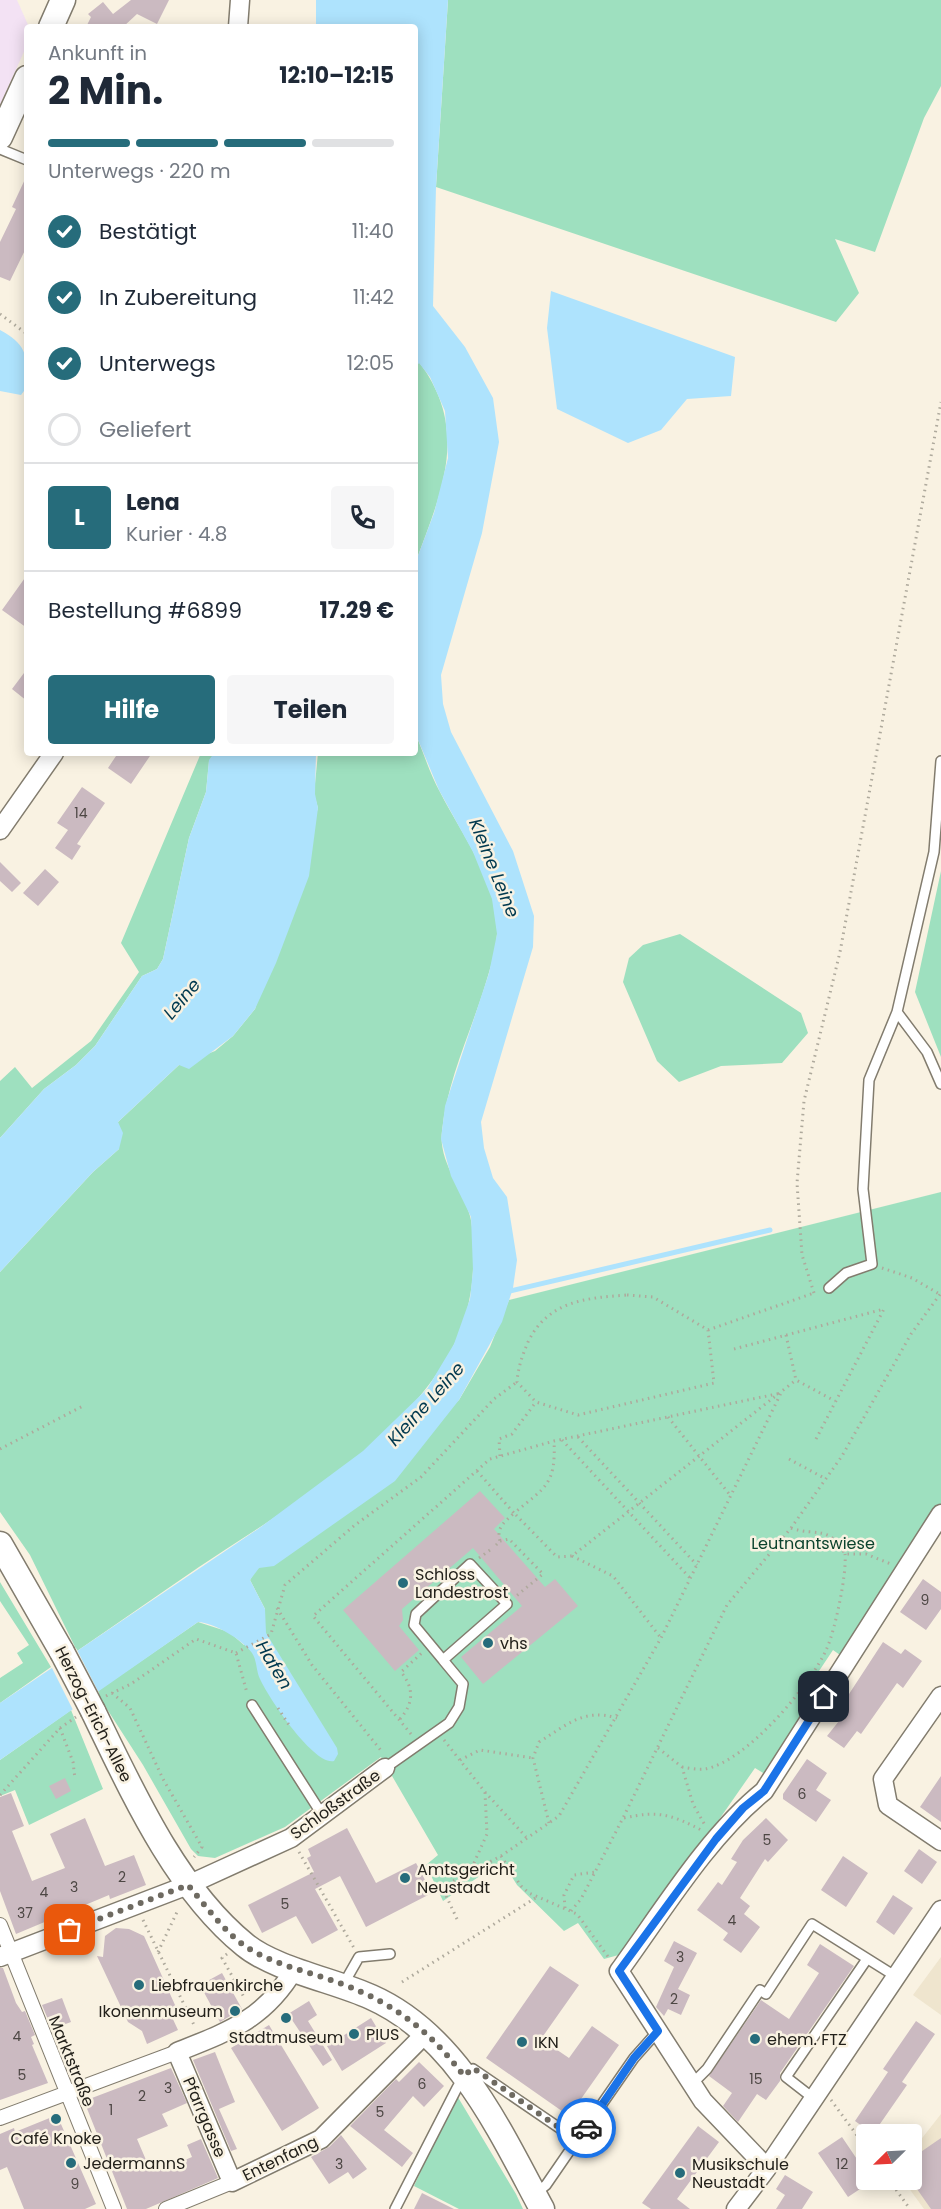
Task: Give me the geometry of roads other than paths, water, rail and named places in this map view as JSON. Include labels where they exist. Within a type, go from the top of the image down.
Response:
[{"type":"main road","points":[[52,24],[63,0]]},
{"type":"main road","points":[[0,137],[24,85]]},
{"type":"main road","name":"Herzog-Erich-Allee","points":[[0,1544],[63,1652],[162,1841],[188,1885],[247,1947],[295,1968],[343,1984]]},
{"type":"main road","points":[[343,1984],[387,2004],[427,2032],[464,2076],[538,2202]]},
{"type":"street","points":[[238,24],[240,0]]},
{"type":"street","points":[[0,830],[52,756]]},
{"type":"street","points":[[767,2168],[703,2101],[619,1971],[713,1837],[764,1791],[941,1514]]},
{"type":"street","points":[[941,1696],[883,1779],[888,1805],[941,1841]]},
{"type":"street","name":"Schloßstraße","points":[[6,1955],[188,1885],[291,1838],[388,1766]]},
{"type":"street","points":[[736,2209],[767,2168],[941,1910]]},
{"type":"street","name":"Marktstraße","points":[[0,1925],[6,1955],[68,2093],[111,2208]]},
{"type":"street","points":[[0,2118],[177,2052],[255,2017],[280,1994],[295,1968]]},
{"type":"street","name":"Entenfang","points":[[166,2209],[232,2182],[321,2139],[427,2032]]},
{"type":"street","name":"Pfarrgasse","points":[[177,2052],[232,2182]]},
{"type":"lane","points":[[0,149],[24,159]]},
{"type":"lane","points":[[829,1288],[846,1273],[872,1264],[863,1189],[869,1080],[897,1012],[934,852],[941,761]]},
{"type":"lane","points":[[897,1012],[927,1052],[941,1084]]},
{"type":"lane","name":"Schloßstraße","points":[[388,1766],[438,1733],[449,1723],[459,1707],[463,1684],[414,1626],[416,1614],[470,1564],[507,1604],[443,1660]]},
{"type":"lane","points":[[252,1705],[323,1816]]},
{"type":"lane","points":[[692,2084],[707,2069],[760,1990],[766,1994],[812,1924],[895,1976]]},
{"type":"lane","points":[[343,1984],[359,1958],[390,1954]]},
{"type":"lane","points":[[817,2092],[786,2077],[867,1959]]},
{"type":"lane","points":[[538,2202],[546,2185],[634,2058],[658,2031]]},
{"type":"lane","points":[[395,2209],[464,2076],[473,2068],[577,2140]]},
{"type":"water","points":[[316,0],[448,0],[436,187],[433,306],[465,347],[493,398],[499,442],[482,533],[441,675],[443,704],[451,732],[513,851],[534,916],[533,947],[481,1122],[484,1148],[493,1178],[507,1197],[517,1260],[513,1288],[502,1322],[459,1400],[395,1481],[274,1566],[259,1568],[250,1580],[265,1609],[266,1633],[337,1748],[338,1754],[334,1761],[325,1760],[315,1753],[292,1729],[265,1688],[254,1656],[247,1648],[235,1637],[198,1622],[0,1760],[0,1703],[258,1529],[363,1451],[427,1389],[454,1344],[470,1299],[473,1270],[471,1217],[451,1176],[441,1139],[445,1106],[489,973],[497,934],[492,899],[473,852],[439,790],[418,740],[418,556],[434,513],[448,458],[445,411],[430,377],[418,364],[418,24],[316,24]]},
{"type":"water","points":[[551,291],[735,357],[731,396],[687,399],[661,430],[628,443],[557,409],[547,328]]},
{"type":"water","points":[[0,330],[16,341],[24,353],[24,391],[21,395],[0,391]]},
{"type":"water","name":"Leine","points":[[212,756],[316,756],[315,794],[318,808],[309,876],[276,963],[255,1009],[233,1036],[189,1069],[179,1065],[118,1122],[123,1133],[119,1149],[93,1172],[0,1272],[0,1138],[44,1089],[76,1065],[95,1046],[142,976],[157,969],[163,959],[189,838],[206,792],[209,760]]},
{"type":"waterway","points":[[506,1292],[770,1230]]},
{"type":"place","name":"Schloss Landestrost","points":[[403,1583]]},
{"type":"place","name":"vhs","points":[[488,1643]]},
{"type":"place","name":"Amtsgericht Neustadt","points":[[405,1878]]},
{"type":"place","name":"Liebfrauenkirche","points":[[139,1985]]},
{"type":"place","name":"Ikonenmuseum","points":[[235,2011]]},
{"type":"place","name":"Stadtmuseum","points":[[286,2018]]},
{"type":"place","name":"PIUS","points":[[354,2034]]},
{"type":"place","name":"ehem. FTZ","points":[[755,2039]]},
{"type":"place","name":"IKN","points":[[522,2042]]},
{"type":"place","name":"Café Knoke","points":[[56,2119]]},
{"type":"place","name":"JedermannS","points":[[71,2163]]},
{"type":"place","name":"Musikschule Neustadt","points":[[680,2173]]},
{"type":"water label","name":"Kleine Leine","points":[[494,868]]},
{"type":"water label","name":"Kleine Leine","points":[[426,1404]]},
{"type":"water label","name":"Hafen","points":[[274,1665]]},
{"type":"park label","name":"Leutnantswiese","points":[[813,1543]]}]
